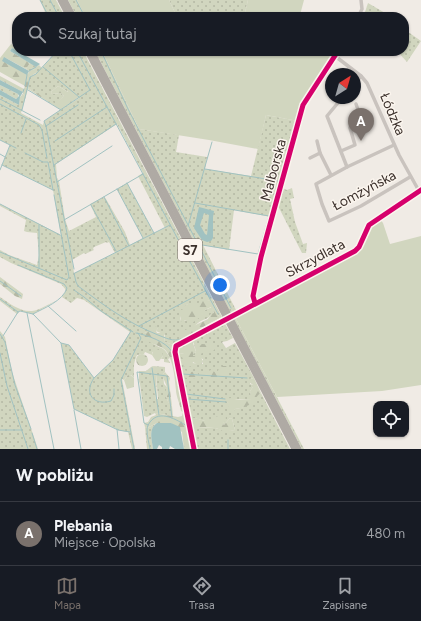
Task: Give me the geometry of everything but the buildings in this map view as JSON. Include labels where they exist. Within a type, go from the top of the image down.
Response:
[{"type":"highway","points":[[60,0],[66,12]]},
{"type":"highway","points":[[65,0],[71,12]]},
{"type":"highway","name":"S7","points":[[89,56],[294,449]]},
{"type":"highway","name":"S7","points":[[95,56],[299,449]]},
{"type":"street","points":[[360,12],[362,9],[361,0]]},
{"type":"street","name":"Łódzka","points":[[335,56],[351,68]]},
{"type":"street","name":"Malborska","points":[[255,303],[253,296],[261,256],[303,105],[335,56]]},
{"type":"street","name":"Łódzka","points":[[361,76],[368,83],[394,145],[410,177],[420,191]]},
{"type":"street","points":[[337,104],[327,116],[347,167]]},
{"type":"street","points":[[341,151],[355,144],[350,128],[351,124],[361,118],[356,104]]},
{"type":"street","points":[[316,141],[331,176],[394,145]]},
{"type":"street","points":[[310,158],[320,153]]},
{"type":"street","name":"Łomżyńska","points":[[331,176],[316,184],[329,221],[362,206],[410,177]]},
{"type":"street","name":"Skrzydlata","points":[[194,449],[175,350],[178,343],[357,249],[368,225],[420,191]]},
{"type":"green space","points":[[40,0],[56,0],[62,12],[45,12]]},
{"type":"green space","points":[[68,0],[77,0],[83,12],[74,12]]},
{"type":"green space","points":[[77,0],[169,0],[175,12],[83,12]]},
{"type":"green space","points":[[169,0],[248,0],[245,12],[175,12]]},
{"type":"green space","points":[[248,0],[304,0],[301,12],[245,12]]},
{"type":"green space","points":[[368,3],[383,12],[365,12]]},
{"type":"green space","points":[[409,33],[421,41],[407,62],[402,56],[409,56]]},
{"type":"green space","points":[[11,44],[12,48],[10,51],[12,52],[12,56],[18,56],[30,63],[26,69],[4,57],[28,74],[29,71],[34,69],[37,72],[30,77],[28,88],[56,104],[64,96],[61,93],[52,94],[51,92],[58,86],[68,92],[71,89],[79,97],[61,110],[28,89],[26,96],[23,92],[0,80],[0,76],[24,89],[25,86],[0,72],[0,58]]},
{"type":"green space","points":[[53,56],[86,56],[222,317],[220,318],[210,300],[199,304],[186,305],[180,321],[189,320],[190,322],[205,310],[212,307],[214,314],[211,314],[208,318],[202,320],[192,328],[176,346],[165,342],[165,335],[156,331],[158,328],[147,333],[144,332],[151,342],[166,351],[170,358],[168,359],[170,363],[164,362],[164,359],[161,359],[163,356],[152,352],[152,355],[145,352],[144,354],[137,355],[134,364],[134,378],[131,375],[127,376],[124,380],[122,379],[135,449],[132,449],[128,432],[118,430],[74,409],[61,343],[69,345],[94,378],[113,360],[130,332],[84,300],[77,298],[71,303],[62,297],[66,290],[61,284],[0,257],[0,250],[9,255],[37,265],[39,255],[37,233],[24,231],[26,220],[0,206],[0,204],[61,235],[53,190],[2,165],[10,145],[0,140],[0,95],[19,105],[20,97],[23,94],[26,96],[21,113],[43,125],[44,121],[79,98],[58,86],[51,92],[52,94],[61,93],[64,96],[56,105],[28,88],[30,77],[36,74],[34,69],[29,71],[26,69],[30,63],[36,67],[39,65],[42,68]],"holes":[[[117,124],[143,173],[138,176],[165,228],[154,233],[127,183],[117,189],[143,238],[130,245],[125,232],[104,197],[90,204],[96,217],[69,231],[65,219],[59,181],[57,178],[56,164]],[[106,242],[109,242],[115,253],[74,273],[72,260],[84,253],[85,254],[94,250],[94,247]]]},
{"type":"green space","points":[[98,56],[104,56],[139,129],[179,135],[176,152],[207,157],[205,169],[251,176],[266,115],[298,121],[271,217],[234,210],[229,250],[203,245],[236,310],[231,313]]},
{"type":"green space","points":[[104,56],[333,56],[304,100],[298,121],[266,115],[258,149],[139,129]]},
{"type":"green space","points":[[0,85],[18,94],[18,97],[16,99],[0,90]]},
{"type":"green space","points":[[282,188],[287,190],[292,188],[294,198],[290,199],[295,222],[303,244],[307,243],[306,253],[302,253],[277,204]]},
{"type":"green space","points":[[380,219],[383,223],[390,244],[421,236],[421,385],[382,391],[277,397],[235,317],[359,251],[370,228]]},
{"type":"green space","points":[[0,277],[23,294],[22,299],[15,296],[0,284]]},
{"type":"green space","points":[[0,297],[15,307],[28,311],[38,309],[56,301],[33,314],[20,311],[17,314],[0,301]]},
{"type":"green space","points":[[210,300],[220,318],[201,328],[202,331],[193,336],[195,341],[193,343],[196,352],[193,356],[201,358],[203,361],[202,363],[199,365],[193,362],[192,366],[184,368],[183,363],[185,360],[182,358],[184,354],[175,352],[188,418],[214,421],[217,416],[225,416],[226,418],[223,424],[224,425],[230,418],[232,419],[235,430],[224,432],[215,428],[197,427],[197,434],[191,437],[194,449],[184,449],[182,432],[171,423],[157,423],[147,428],[145,427],[144,423],[148,422],[151,417],[156,415],[155,413],[178,417],[182,416],[183,412],[181,411],[177,395],[170,357],[164,349],[145,339],[143,336],[144,332],[147,333],[155,326],[158,328],[156,331],[157,333],[164,333],[165,342],[176,346],[181,342],[179,333],[208,319],[211,314],[214,313],[211,307],[205,310],[203,315],[192,323],[185,320],[183,322],[180,321],[181,318],[179,309],[182,310],[186,305],[195,301],[197,304],[201,301]]},
{"type":"green space","points":[[233,317],[235,317],[304,449],[302,449]]},
{"type":"green space","points":[[224,322],[233,338],[222,342],[226,348],[235,343],[254,378],[250,379],[250,384],[253,385],[250,391],[252,400],[261,393],[290,449],[194,449],[191,437],[197,427],[215,428],[227,431],[235,430],[232,419],[230,418],[224,425],[224,421],[205,421],[188,418],[175,352],[184,354],[192,363],[203,364],[203,359],[193,357],[193,354],[196,352],[192,336],[202,331],[204,332]],"holes":[[[226,400],[252,400],[239,409],[235,409],[234,411]]]},
{"type":"green space","points":[[0,331],[5,337],[12,372],[38,449],[0,449]]},
{"type":"green space","points":[[202,344],[215,345],[215,349],[213,351],[211,350],[200,354],[197,352],[196,348]]},
{"type":"green space","points":[[156,349],[162,351],[163,356],[159,361],[156,361],[152,355],[153,350]]},
{"type":"green space","points":[[140,354],[144,354],[148,360],[144,366],[140,366],[136,362],[136,358]]},
{"type":"green space","points":[[153,366],[165,367],[165,372],[163,374],[164,384],[167,387],[166,397],[172,406],[173,416],[155,413],[147,417],[144,416],[138,379],[139,371],[146,371],[151,367],[155,395],[156,399],[158,399],[156,374]]},
{"type":"green space","points":[[153,366],[156,371],[157,405],[152,382],[151,367]]},
{"type":"green space","points":[[226,366],[230,372],[223,374],[223,379],[208,381],[201,376],[194,379],[189,377],[186,378],[182,375],[184,370],[191,372],[196,371],[199,375],[211,370],[217,375],[219,374],[219,368]]},
{"type":"green space","points":[[165,372],[170,378],[169,382],[172,406],[169,404],[166,396],[167,387],[162,375]]},
{"type":"green space","points":[[129,374],[134,378],[134,387],[127,389],[124,380]]},
{"type":"green space","points":[[254,378],[261,393],[250,404],[242,408],[235,409],[233,415],[228,403],[223,397],[228,399],[251,400],[250,391],[253,385],[249,382],[250,379]]},
{"type":"green space","points":[[155,424],[151,433],[153,449],[147,449],[145,427],[147,428]]},
{"type":"water","points":[[18,56],[26,56],[40,64],[36,67]]},
{"type":"water","points":[[4,57],[29,71],[27,75],[2,61]]},
{"type":"water","points":[[0,80],[23,92],[20,97],[19,105],[0,95],[0,90],[16,99],[19,96],[18,94],[0,85]]},
{"type":"water","points":[[199,207],[214,211],[213,238],[211,241],[207,242],[202,240],[194,228]],"holes":[[[204,213],[209,215],[207,235],[200,225]]]},
{"type":"water","points":[[157,423],[171,423],[180,427],[184,449],[175,449],[170,446],[169,449],[162,449],[159,445],[157,449],[153,449],[151,438],[152,428]]},
{"type":"waterway","points":[[40,0],[46,12]]},
{"type":"waterway","points":[[50,0],[56,12]]},
{"type":"waterway","points":[[76,0],[82,12]]},
{"type":"waterway","points":[[22,110],[30,77],[36,74],[52,56]]},
{"type":"waterway","points":[[72,56],[90,90],[44,121],[74,269]]},
{"type":"waterway","points":[[80,56],[218,314]]},
{"type":"waterway","points":[[103,56],[128,109],[231,308]]},
{"type":"waterway","points":[[29,71],[36,67]]},
{"type":"waterway","points":[[43,67],[79,97]]},
{"type":"waterway","points":[[25,86],[27,75]]},
{"type":"waterway","points":[[28,90],[61,110]]},
{"type":"waterway","points":[[0,99],[40,120]]},
{"type":"waterway","points":[[0,104],[39,125],[42,130],[47,158]]},
{"type":"waterway","points":[[46,126],[78,105]]},
{"type":"waterway","points":[[55,141],[107,107]]},
{"type":"waterway","points":[[21,133],[26,119]]},
{"type":"waterway","points":[[54,165],[116,124]]},
{"type":"waterway","points":[[0,140],[16,148]]},
{"type":"waterway","points":[[188,226],[212,142]]},
{"type":"waterway","points":[[0,170],[10,145]]},
{"type":"waterway","points":[[57,182],[112,146]]},
{"type":"waterway","points":[[25,153],[43,162],[48,162],[53,190]]},
{"type":"waterway","points":[[0,154],[5,157]]},
{"type":"waterway","points":[[2,165],[53,190]]},
{"type":"waterway","points":[[205,169],[278,181]]},
{"type":"waterway","points":[[64,220],[143,174]]},
{"type":"waterway","points":[[127,183],[154,233]]},
{"type":"waterway","points":[[117,189],[143,238]]},
{"type":"waterway","points":[[0,252],[67,280],[69,277],[54,195]]},
{"type":"waterway","points":[[104,197],[129,246]]},
{"type":"waterway","points":[[195,203],[269,216],[258,254],[202,245]]},
{"type":"waterway","points":[[0,204],[60,235]]},
{"type":"waterway","points":[[91,205],[116,251]]},
{"type":"waterway","points":[[39,225],[39,268]]},
{"type":"waterway","points":[[75,273],[170,225]]},
{"type":"waterway","points":[[18,265],[64,284],[67,288],[62,297],[48,307],[33,314]]},
{"type":"waterway","points":[[74,273],[78,286],[116,313],[136,325],[158,335],[172,340],[181,339]]},
{"type":"waterway","points":[[0,281],[21,296]]},
{"type":"waterway","points":[[74,290],[101,311],[133,332]]},
{"type":"waterway","points":[[139,326],[205,291]]},
{"type":"waterway","points":[[0,299],[18,312]]},
{"type":"waterway","points":[[48,306],[76,331]]},
{"type":"waterway","points":[[3,336],[20,311],[33,314],[61,343]]},
{"type":"waterway","points":[[27,313],[54,449]]},
{"type":"waterway","points":[[130,432],[118,430],[74,409],[61,343],[69,345],[94,378],[113,360],[131,331]]},
{"type":"waterway","points":[[136,333],[146,335],[161,342],[172,352],[192,449]]},
{"type":"waterway","points":[[134,449],[121,380],[141,338],[138,333]]},
{"type":"waterway","points":[[0,334],[5,342],[15,385],[31,429]]},
{"type":"waterway","points":[[184,344],[179,348],[178,352],[186,394],[225,399]]},
{"type":"waterway","points":[[0,353],[7,386],[28,449]]},
{"type":"waterway","points":[[152,368],[159,415]]},
{"type":"waterway","points":[[148,425],[144,423],[137,372],[167,376],[172,418]]},
{"type":"waterway","points":[[182,374],[247,378]]},
{"type":"waterway","points":[[94,378],[91,384],[90,394],[95,400],[100,402],[111,401],[114,395],[114,389]]},
{"type":"waterway","points":[[197,449],[187,399],[226,402]]},
{"type":"waterway","points":[[74,410],[81,449]]},
{"type":"waterway","points":[[150,449],[147,429],[150,422],[154,418],[159,416],[168,417],[187,426]]},
{"type":"waterway","points":[[117,429],[119,449]]},
{"type":"waterway","points":[[0,430],[22,430]]},
{"type":"waterway","points":[[32,433],[37,449]]},
{"type":"waterway","points":[[228,440],[228,449]]},
{"type":"cycle path","points":[[255,303],[253,296],[261,257],[303,105],[335,56]]},
{"type":"cycle path","points":[[194,449],[175,352],[176,346],[355,251],[359,247],[369,225],[421,190]]},
{"type":"place","name":"Plebania","points":[[361,141]]}]
